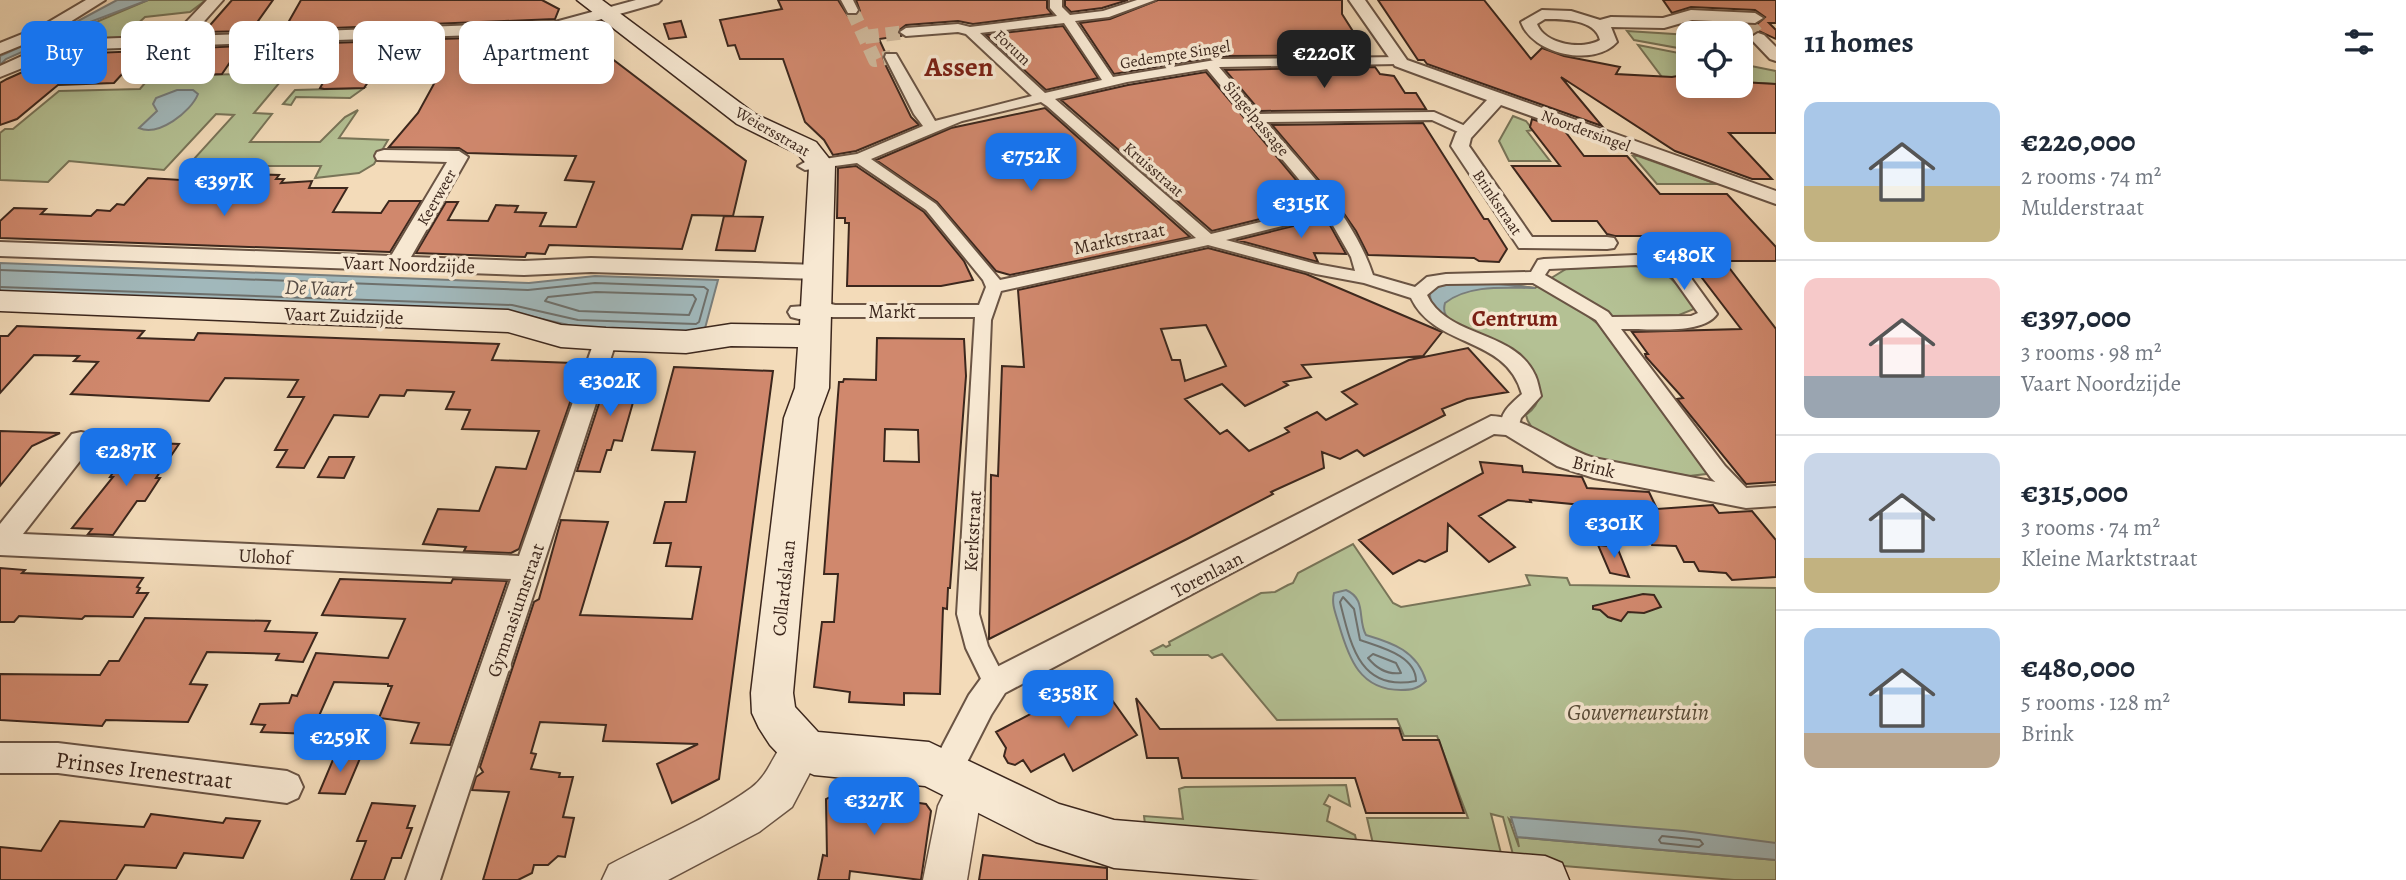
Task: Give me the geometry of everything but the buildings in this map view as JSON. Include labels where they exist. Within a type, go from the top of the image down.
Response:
[{"type":"main road","name":"Weiersstraat","points":[[565,0],[595,10],[739,129],[813,164],[824,184],[809,272],[810,330]]},
{"type":"main road","name":"Vaart Zuidzijde","points":[[0,301],[508,321],[561,336],[686,342],[698,348],[810,330]]},
{"type":"main road","name":"Collardslaan","points":[[803,748],[782,726],[774,713],[772,694],[801,418],[812,388],[810,330]]},
{"type":"main road","points":[[803,748],[825,756],[910,760],[929,764],[1053,825],[1114,844],[1545,880]]},
{"type":"street","points":[[0,49],[48,29],[97,0]]},
{"type":"street","points":[[196,21],[215,0]]},
{"type":"street","points":[[215,40],[544,28],[571,24],[595,10],[653,0]]},
{"type":"street","points":[[1056,0],[1056,8],[1068,20],[1110,82]]},
{"type":"street","name":"Forum","points":[[970,32],[1105,15],[1149,0]]},
{"type":"street","points":[[1357,0],[1397,60]]},
{"type":"street","points":[[1597,25],[1611,22],[1664,23],[1698,14],[1755,18]]},
{"type":"street","points":[[906,32],[958,28],[970,32]]},
{"type":"street","name":"Forum","points":[[970,32],[1044,98]]},
{"type":"street","points":[[1758,38],[1776,56]]},
{"type":"street","points":[[0,72],[61,46],[121,43]]},
{"type":"street","points":[[891,57],[921,114],[932,127]]},
{"type":"street","name":"Gedempte Singel","points":[[813,164],[860,158],[932,127],[989,110],[1110,82],[1236,61],[1397,60]]},
{"type":"street","name":"Noordersingel","points":[[1397,60],[1776,198]]},
{"type":"street","name":"Singelpassage","points":[[1210,65],[1332,209],[1359,257],[1366,278]]},
{"type":"street","name":"Kruisstraat","points":[[1044,98],[1208,240]]},
{"type":"street","points":[[1257,118],[1434,116],[1467,132],[1499,98]]},
{"type":"street","name":"Brinkstraat","points":[[1467,132],[1460,141],[1460,146],[1526,243],[1607,243]]},
{"type":"street","name":"Keerweer","points":[[384,156],[459,157],[397,264]]},
{"type":"street","points":[[860,158],[931,207],[991,278],[994,287],[985,311]]},
{"type":"street","points":[[1208,240],[1332,209]]},
{"type":"street","name":"Marktstraat","points":[[994,287],[1208,240],[1252,253],[1366,278]]},
{"type":"street","points":[[1526,243],[1540,270],[1607,323],[1718,472],[1746,498]]},
{"type":"street","name":"Vaart Noordzijde","points":[[0,249],[524,268],[591,265],[809,272]]},
{"type":"street","points":[[1418,294],[1433,281],[1636,260],[1677,271],[1708,314],[1702,320],[1691,322],[1607,323]]},
{"type":"street","points":[[1366,278],[1418,294]]},
{"type":"street","points":[[1418,294],[1419,301],[1432,315],[1509,356],[1528,373],[1532,397],[1512,415],[1510,426]]},
{"type":"street","name":"Markt","points":[[810,330],[985,311]]},
{"type":"street","name":"Kerkstraat","points":[[985,311],[968,614],[977,648],[995,683]]},
{"type":"street","name":"Gymnasiumstraat","points":[[423,880],[606,339]]},
{"type":"street","name":"Torenlaan","points":[[958,777],[980,705],[995,683],[1491,425],[1510,426]]},
{"type":"street","name":"Brink","points":[[1510,426],[1566,459],[1594,468],[1746,498],[1776,496]]},
{"type":"street","name":"Ulohof","points":[[1,544],[81,441]]},
{"type":"street","name":"Ulohof","points":[[1,544],[529,568]]},
{"type":"street","points":[[624,880],[761,806],[777,792],[803,748]]},
{"type":"street","name":"Prinses Irenestraat","points":[[0,758],[58,758],[287,787]]},
{"type":"street","points":[[945,880],[960,806],[958,777]]},
{"type":"green space","points":[[148,0],[206,0],[190,12],[145,17],[141,21],[121,21],[120,40],[107,42],[107,21],[99,21]]},
{"type":"green space","points":[[1627,31],[1676,34],[1676,48],[1634,40]]},
{"type":"green space","points":[[1638,45],[1676,52],[1676,78],[1662,77]]},
{"type":"green space","points":[[1753,66],[1776,71],[1776,84],[1753,83]]},
{"type":"green space","points":[[229,74],[229,84],[278,84],[254,113],[272,114],[250,142],[320,142],[345,117],[358,110],[339,138],[388,140],[374,164],[359,173],[315,178],[321,166],[227,166],[220,173],[183,171],[234,115],[216,114],[164,170],[69,161],[48,182],[0,180],[0,133],[5,129],[13,129],[59,91],[140,89],[144,84],[215,84],[215,75]]},
{"type":"green space","points":[[364,88],[350,98],[296,97],[291,105],[283,104],[295,90]]},
{"type":"green space","points":[[1513,116],[1526,121],[1533,130],[1527,131],[1550,161],[1509,161],[1499,141]]},
{"type":"green space","points":[[1633,156],[1638,156],[1717,184],[1657,184]]},
{"type":"green space","points":[[1630,265],[1652,268],[1667,275],[1685,294],[1694,309],[1679,315],[1589,317],[1598,324],[1706,474],[1689,476],[1624,465],[1549,441],[1533,429],[1526,415],[1535,406],[1539,396],[1533,373],[1436,312],[1429,297],[1507,284],[1535,288],[1566,269]]},
{"type":"green space","name":"Gouverneurstuin","points":[[1353,544],[1393,603],[1401,607],[1530,585],[1526,575],[1567,578],[1570,585],[1776,588],[1776,853],[1520,828],[1509,819],[1519,847],[1517,837],[1776,860],[1776,880],[1734,880],[1515,862],[1503,817],[1491,814],[1503,861],[1374,848],[1367,818],[1468,818],[1437,736],[1404,736],[1397,719],[1277,720],[1222,654],[1212,658],[1208,655],[1154,655],[1151,651],[1163,645],[1170,645],[1169,642],[1261,593],[1275,592],[1293,583],[1298,573]]},
{"type":"green space","points":[[1346,785],[1350,806],[1329,795],[1324,804],[1330,807],[1327,821],[1355,835],[1358,849],[1146,832],[1144,816],[1183,819],[1179,789],[1185,787]]},
{"type":"water","points":[[117,0],[148,0],[93,21],[78,21]]},
{"type":"water","points":[[21,47],[21,52],[0,65],[0,56]]},
{"type":"water","points":[[177,90],[193,90],[198,94],[188,108],[173,121],[155,129],[139,128],[157,111],[153,104],[156,98]]},
{"type":"water","name":"De Vaart","points":[[0,263],[529,283],[595,276],[718,280],[704,332],[577,327],[512,312],[0,293]]},
{"type":"water","points":[[1454,282],[1535,288],[1488,288],[1455,297],[1445,303],[1444,310],[1448,318],[1456,324],[1434,308],[1430,292],[1435,288]]},
{"type":"water","points":[[1346,590],[1357,599],[1366,635],[1386,641],[1410,655],[1422,671],[1426,681],[1423,684],[1408,690],[1387,689],[1375,685],[1358,670],[1347,650],[1333,605],[1334,593]]},
{"type":"water","points":[[1511,817],[1684,831],[1776,843],[1776,860],[1517,837]]},
{"type":"tunnel","points":[[852,10],[875,60],[891,57]]},
{"type":"tunnel","points":[[865,37],[906,32]]},
{"type":"tunnel","points":[[1753,32],[1758,38]]},
{"type":"district","name":"Assen","points":[[959,66]]},
{"type":"district","name":"Centrum","points":[[1515,318]]}]
